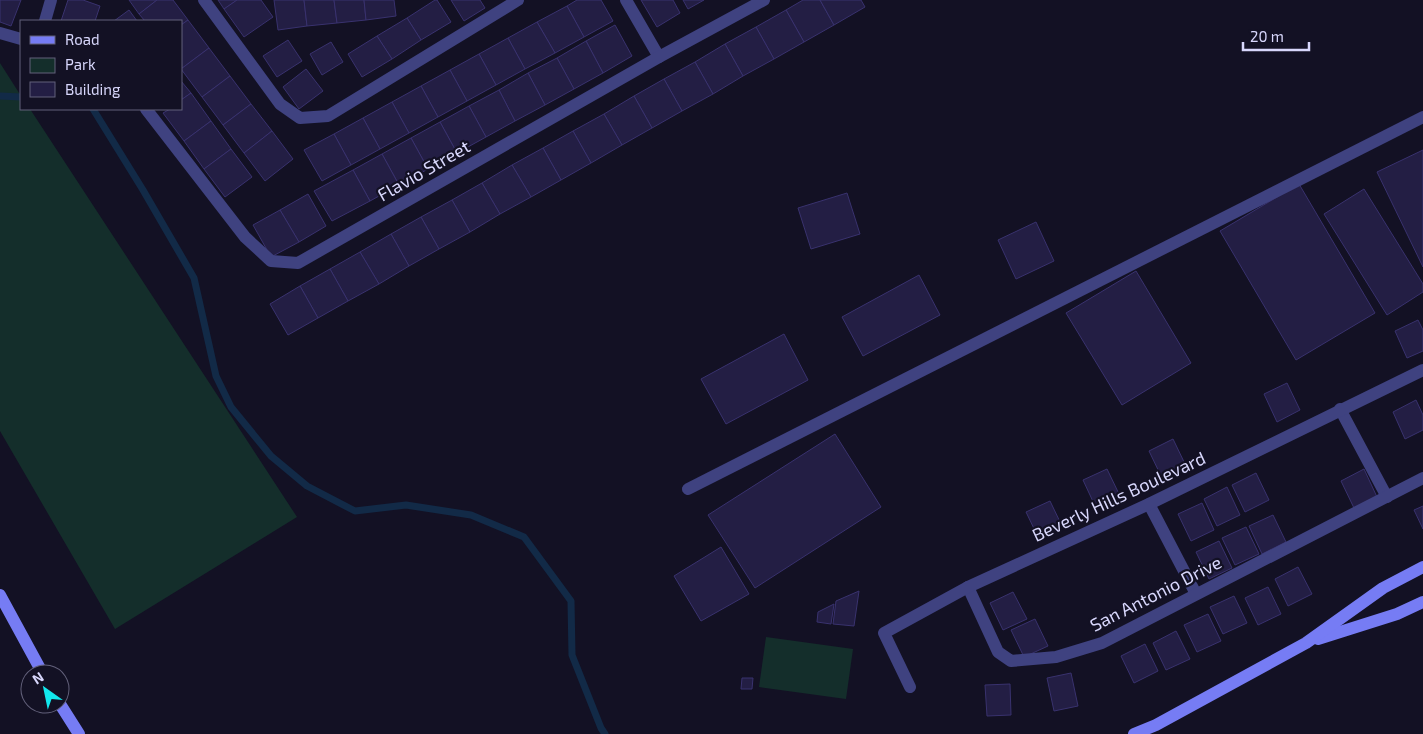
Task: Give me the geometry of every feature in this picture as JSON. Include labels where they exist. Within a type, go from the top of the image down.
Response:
[{"type":"main road","points":[[1134,734],[1306,643],[1383,588],[1423,567]]},
{"type":"main road","points":[[0,595],[38,664]]},
{"type":"main road","points":[[1306,643],[1397,614],[1423,602]]},
{"type":"main road","points":[[66,714],[79,734]]},
{"type":"street","points":[[45,20],[51,0]]},
{"type":"street","points":[[204,0],[280,104],[300,118],[328,116],[505,3],[518,0]]},
{"type":"street","points":[[626,0],[659,57]]},
{"type":"street","name":"Flavio Street","points":[[147,110],[245,237],[270,261],[298,263],[750,3],[764,0]]},
{"type":"street","points":[[0,32],[20,39]]},
{"type":"street","points":[[688,489],[1423,117]]},
{"type":"street","name":"Beverly Hills Boulevard","points":[[910,686],[884,633],[968,588],[1149,504],[1423,370]]},
{"type":"street","points":[[1340,409],[1387,497]]},
{"type":"street","name":"San Antonio Drive","points":[[968,588],[998,652],[1011,661],[1056,657],[1102,643],[1423,478]]},
{"type":"street","points":[[1149,504],[1196,594]]},
{"type":"green space","points":[[0,63],[20,94],[20,110],[31,110],[297,517],[115,629],[0,431]]},
{"type":"green space","points":[[766,637],[853,649],[846,699],[759,687]]},
{"type":"building","points":[[0,0],[21,0],[11,26],[0,22]]},
{"type":"building","points":[[68,0],[83,0],[100,6],[95,20],[61,20]]},
{"type":"building","points":[[129,0],[157,0],[139,14]]},
{"type":"building","points":[[157,0],[173,0],[188,20],[182,24],[182,20],[144,20],[139,14]]},
{"type":"building","points":[[218,0],[237,0],[224,9]]},
{"type":"building","points":[[237,0],[261,0],[273,17],[244,37],[224,9]]},
{"type":"building","points":[[274,0],[304,0],[307,26],[278,30]]},
{"type":"building","points":[[304,0],[334,0],[337,23],[307,26]]},
{"type":"building","points":[[334,0],[364,0],[366,20],[337,23]]},
{"type":"building","points":[[364,0],[394,0],[396,16],[366,20]]},
{"type":"building","points":[[437,0],[451,22],[421,40],[407,18]]},
{"type":"building","points":[[451,0],[480,0],[485,8],[464,21]]},
{"type":"building","points":[[577,0],[601,0],[613,21],[584,37],[567,6]]},
{"type":"building","points":[[641,0],[673,0],[680,13],[657,27]]},
{"type":"building","points":[[683,0],[704,0],[688,9]]},
{"type":"building","points":[[803,0],[820,0],[834,25],[804,42],[786,10]]},
{"type":"building","points":[[820,0],[861,0],[865,7],[834,25]]},
{"type":"building","points":[[567,6],[584,37],[555,53],[537,22]]},
{"type":"building","points":[[129,10],[136,20],[115,20]]},
{"type":"building","points":[[786,10],[804,42],[774,59],[756,27]]},
{"type":"building","points":[[407,18],[421,40],[392,59],[377,36]]},
{"type":"building","points":[[188,20],[209,48],[182,68],[182,24]]},
{"type":"building","points":[[537,22],[555,53],[525,69],[508,38]]},
{"type":"building","points":[[615,25],[632,56],[603,73],[586,41]]},
{"type":"building","points":[[756,27],[774,59],[743,76],[725,44]]},
{"type":"building","points":[[377,36],[392,59],[362,77],[348,54]]},
{"type":"building","points":[[508,38],[525,69],[496,85],[479,54]]},
{"type":"building","points":[[288,40],[302,61],[277,77],[263,56]]},
{"type":"building","points":[[586,41],[603,73],[574,89],[557,58]]},
{"type":"building","points":[[331,42],[343,62],[322,75],[310,54]]},
{"type":"building","points":[[725,44],[743,76],[713,94],[695,62]]},
{"type":"building","points":[[209,48],[230,76],[202,97],[182,68]]},
{"type":"building","points":[[479,54],[496,85],[467,101],[450,70]]},
{"type":"building","points":[[557,58],[574,89],[545,105],[528,73]]},
{"type":"building","points":[[695,62],[713,94],[682,111],[664,79]]},
{"type":"building","points":[[306,69],[323,91],[299,109],[283,87]]},
{"type":"building","points":[[450,70],[467,101],[438,117],[421,86]]},
{"type":"building","points":[[528,73],[545,105],[515,121],[499,90]]},
{"type":"building","points":[[230,76],[251,104],[223,125],[202,97]]},
{"type":"building","points":[[664,79],[682,111],[652,128],[634,96]]},
{"type":"building","points":[[182,82],[191,93],[182,99]]},
{"type":"building","points":[[421,86],[438,117],[409,133],[392,102]]},
{"type":"building","points":[[499,90],[515,121],[486,137],[469,106]]},
{"type":"building","points":[[191,93],[211,121],[184,141],[163,113],[168,110],[182,110],[182,99]]},
{"type":"building","points":[[634,96],[652,128],[622,145],[604,114]]},
{"type":"building","points":[[392,102],[409,133],[380,149],[363,118]]},
{"type":"building","points":[[251,104],[272,131],[244,153],[223,125]]},
{"type":"building","points":[[469,106],[486,137],[457,153],[440,122]]},
{"type":"building","points":[[604,114],[622,145],[591,163],[573,131]]},
{"type":"building","points":[[363,118],[380,149],[351,165],[334,134]]},
{"type":"building","points":[[211,121],[231,149],[204,169],[184,141]]},
{"type":"building","points":[[440,122],[457,153],[428,169],[411,138]]},
{"type":"building","points":[[272,131],[293,159],[265,181],[244,153]]},
{"type":"building","points":[[573,131],[591,163],[561,180],[543,148]]},
{"type":"building","points":[[334,134],[351,165],[322,181],[304,150]]},
{"type":"building","points":[[411,138],[428,169],[399,185],[382,154]]},
{"type":"building","points":[[543,148],[561,180],[531,197],[512,165]]},
{"type":"building","points":[[231,149],[252,177],[225,197],[204,169]]},
{"type":"building","points":[[1423,150],[1423,267],[1377,172]]},
{"type":"building","points":[[382,154],[399,185],[370,201],[353,170]]},
{"type":"building","points":[[512,165],[531,197],[500,214],[482,183]]},
{"type":"building","points":[[353,170],[370,201],[332,221],[314,191]]},
{"type":"building","points":[[482,183],[500,214],[470,232],[452,200]]},
{"type":"building","points":[[1299,184],[1375,313],[1296,360],[1220,231]]},
{"type":"building","points":[[1364,189],[1423,284],[1423,292],[1387,315],[1324,214]]},
{"type":"building","points":[[847,193],[860,234],[811,249],[798,208]]},
{"type":"building","points":[[308,194],[326,226],[299,242],[280,210]]},
{"type":"building","points":[[452,200],[470,232],[439,249],[421,217]]},
{"type":"building","points":[[280,210],[299,242],[271,257],[253,225]]},
{"type":"building","points":[[421,217],[439,249],[409,266],[391,234]]},
{"type":"building","points":[[1036,222],[1054,261],[1016,279],[998,240]]},
{"type":"building","points":[[391,234],[409,266],[379,284],[360,252]]},
{"type":"building","points":[[360,252],[379,284],[348,301],[330,269]]},
{"type":"building","points":[[330,269],[348,301],[318,318],[300,286]]},
{"type":"building","points":[[1136,271],[1191,363],[1122,405],[1066,313]]},
{"type":"building","points":[[919,275],[940,315],[863,356],[842,317]]},
{"type":"building","points":[[300,286],[318,318],[288,335],[270,304]]},
{"type":"building","points":[[1418,320],[1423,330],[1423,351],[1407,358],[1395,331]]},
{"type":"building","points":[[784,334],[808,380],[726,424],[701,379]]},
{"type":"building","points":[[1287,383],[1300,410],[1277,422],[1264,394]]},
{"type":"building","points":[[1416,400],[1423,415],[1423,430],[1405,439],[1393,412]]},
{"type":"building","points":[[835,434],[881,507],[755,588],[708,515]]},
{"type":"building","points":[[1173,439],[1186,466],[1162,478],[1149,451]]},
{"type":"building","points":[[1107,469],[1120,496],[1096,508],[1083,480]]},
{"type":"building","points":[[1364,469],[1377,497],[1354,508],[1341,481]]},
{"type":"building","points":[[1256,473],[1269,500],[1245,512],[1232,485]]},
{"type":"building","points":[[1227,487],[1240,515],[1217,526],[1204,499]]},
{"type":"building","points":[[1050,501],[1063,528],[1039,539],[1026,512]]},
{"type":"building","points":[[1202,503],[1214,530],[1191,541],[1178,514]]},
{"type":"building","points":[[1423,506],[1423,529],[1414,510]]},
{"type":"building","points":[[1273,515],[1286,542],[1262,554],[1249,526]]},
{"type":"building","points":[[1246,527],[1259,554],[1235,565],[1222,538]]},
{"type":"building","points":[[1219,541],[1232,568],[1209,579],[1196,552]]},
{"type":"building","points":[[721,547],[749,594],[701,621],[674,576]]},
{"type":"building","points":[[1298,567],[1312,594],[1288,606],[1275,579]]},
{"type":"building","points":[[1268,587],[1281,614],[1258,625],[1245,598]]},
{"type":"building","points":[[859,591],[854,626],[833,624],[836,601]]},
{"type":"building","points":[[1013,592],[1027,619],[1003,630],[990,603]]},
{"type":"building","points":[[1234,596],[1247,623],[1223,634],[1210,607]]},
{"type":"building","points":[[834,604],[831,624],[817,622],[818,612]]},
{"type":"building","points":[[1208,614],[1221,641],[1197,652],[1184,625]]},
{"type":"building","points":[[1035,619],[1048,646],[1024,657],[1011,630]]},
{"type":"building","points":[[1176,631],[1190,659],[1166,670],[1153,643]]},
{"type":"building","points":[[1145,644],[1158,671],[1134,683],[1121,656]]},
{"type":"building","points":[[1071,673],[1078,706],[1054,711],[1047,678]]},
{"type":"building","points":[[742,678],[753,678],[752,689],[741,689]]},
{"type":"building","points":[[1010,684],[1011,715],[987,716],[985,685]]},
{"type":"waterway","points":[[0,96],[20,97]]},
{"type":"waterway","points":[[94,110],[194,278],[216,376],[231,407],[271,456],[307,486],[355,511],[406,505],[471,515],[524,537],[571,601],[572,655],[605,734]]}]
